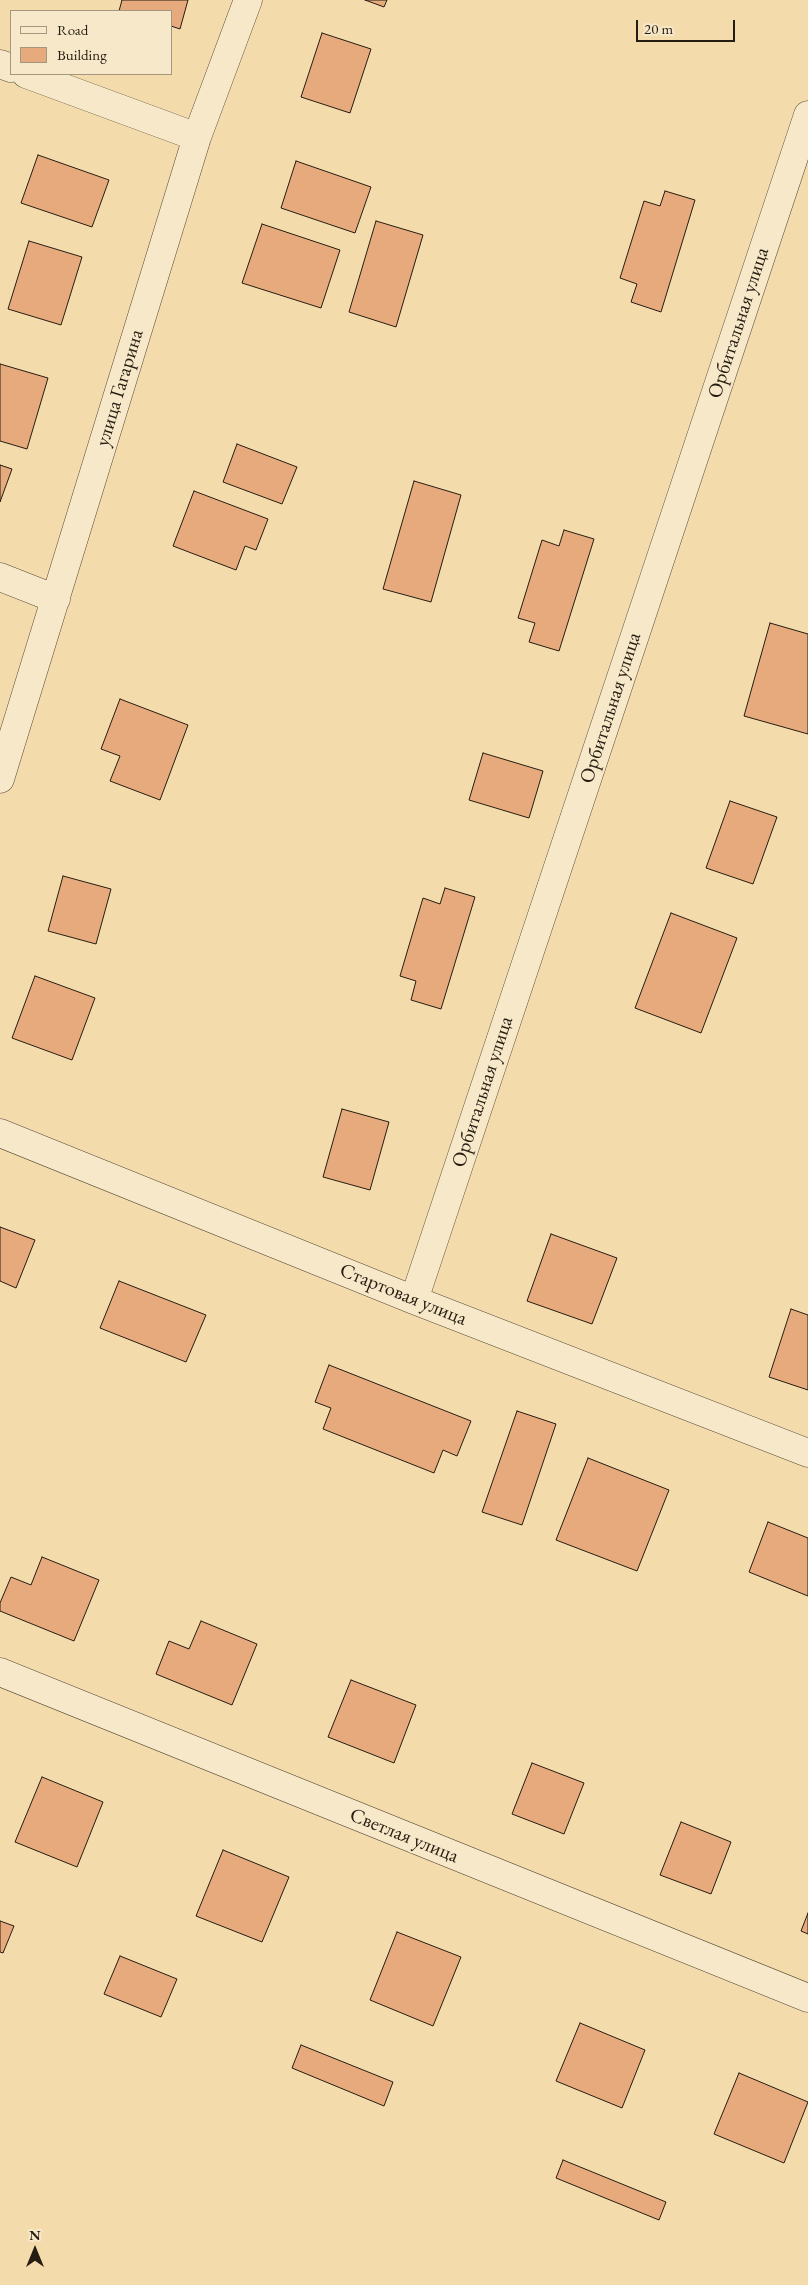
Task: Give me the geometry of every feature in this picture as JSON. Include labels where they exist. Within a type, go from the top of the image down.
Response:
[{"type":"street","name":"улица Гагарина","points":[[0,779],[197,137],[248,0]]},
{"type":"street","points":[[29,75],[197,137]]},
{"type":"street","name":"Орбитальная улица","points":[[414,1300],[808,115]]},
{"type":"street","points":[[0,578],[56,599]]},
{"type":"street","name":"Стартовая улица","points":[[0,1132],[414,1300],[808,1453]]},
{"type":"street","name":"Светлая улица","points":[[0,1672],[808,1998]]},
{"type":"building","points":[[122,0],[188,0],[180,29],[172,26],[172,10],[119,10]]},
{"type":"building","points":[[365,0],[387,0],[384,7]]},
{"type":"building","points":[[322,33],[371,49],[350,113],[301,97]]},
{"type":"building","points":[[38,155],[109,180],[92,227],[21,203]]},
{"type":"building","points":[[296,161],[371,187],[355,233],[281,208]]},
{"type":"building","points":[[665,191],[695,200],[661,312],[631,302],[637,284],[620,278],[644,201],[660,206]]},
{"type":"building","points":[[376,221],[423,235],[396,327],[349,312]]},
{"type":"building","points":[[262,224],[340,250],[321,308],[242,283]]},
{"type":"building","points":[[29,241],[82,257],[61,325],[8,309]]},
{"type":"building","points":[[0,364],[48,378],[27,449],[0,441]]},
{"type":"building","points":[[237,444],[297,467],[282,504],[223,482]]},
{"type":"building","points":[[0,465],[12,469],[0,502]]},
{"type":"building","points":[[414,481],[461,495],[431,602],[383,589]]},
{"type":"building","points":[[194,491],[268,519],[256,550],[245,546],[236,570],[173,546]]},
{"type":"building","points":[[564,530],[594,539],[559,651],[529,642],[535,623],[518,618],[542,540],[559,546]]},
{"type":"building","points":[[770,623],[808,634],[808,734],[744,716]]},
{"type":"building","points":[[120,699],[188,725],[160,800],[110,781],[120,756],[101,749]]},
{"type":"building","points":[[483,753],[543,771],[529,818],[469,800]]},
{"type":"building","points":[[730,801],[777,817],[753,884],[706,868]]},
{"type":"building","points":[[63,876],[111,889],[96,944],[48,931]]},
{"type":"building","points":[[445,888],[475,897],[441,1009],[411,1000],[416,981],[400,976],[423,898],[440,904]]},
{"type":"building","points":[[671,913],[737,938],[701,1033],[635,1008]]},
{"type":"building","points":[[35,976],[95,998],[72,1060],[12,1038]]},
{"type":"building","points":[[342,1109],[389,1122],[370,1190],[323,1177]]},
{"type":"building","points":[[0,1227],[35,1240],[16,1288],[0,1281]]},
{"type":"building","points":[[551,1234],[617,1258],[592,1324],[527,1301]]},
{"type":"building","points":[[119,1281],[206,1315],[186,1362],[100,1328]]},
{"type":"building","points":[[791,1309],[808,1315],[808,1390],[769,1377]]},
{"type":"building","points":[[329,1365],[471,1421],[457,1456],[443,1450],[434,1473],[323,1429],[331,1408],[315,1402]]},
{"type":"building","points":[[517,1411],[556,1424],[522,1525],[482,1512]]},
{"type":"building","points":[[588,1458],[669,1490],[637,1571],[556,1540]]},
{"type":"building","points":[[768,1522],[808,1538],[808,1596],[749,1572]]},
{"type":"building","points":[[42,1557],[99,1580],[74,1641],[0,1611],[0,1603],[11,1577],[31,1585]]},
{"type":"building","points":[[201,1621],[257,1644],[232,1705],[156,1674],[169,1641],[189,1649]]},
{"type":"building","points":[[351,1680],[416,1705],[394,1763],[328,1737]]},
{"type":"building","points":[[532,1763],[584,1783],[564,1834],[512,1814]]},
{"type":"building","points":[[42,1777],[103,1802],[77,1867],[15,1842]]},
{"type":"building","points":[[681,1822],[731,1842],[711,1894],[660,1875]]},
{"type":"building","points":[[223,1850],[289,1877],[262,1942],[196,1916]]},
{"type":"building","points":[[808,1913],[808,1934],[801,1931]]},
{"type":"building","points":[[0,1921],[14,1926],[3,1953],[0,1952]]},
{"type":"building","points":[[397,1932],[461,1957],[433,2026],[370,2000]]},
{"type":"building","points":[[120,1956],[177,1979],[161,2017],[104,1994]]},
{"type":"building","points":[[580,2023],[645,2050],[622,2108],[556,2081]]},
{"type":"building","points":[[301,2045],[393,2082],[384,2106],[292,2068]]},
{"type":"building","points":[[739,2073],[808,2102],[784,2163],[714,2134]]},
{"type":"building","points":[[563,2160],[666,2202],[659,2220],[556,2178]]}]
